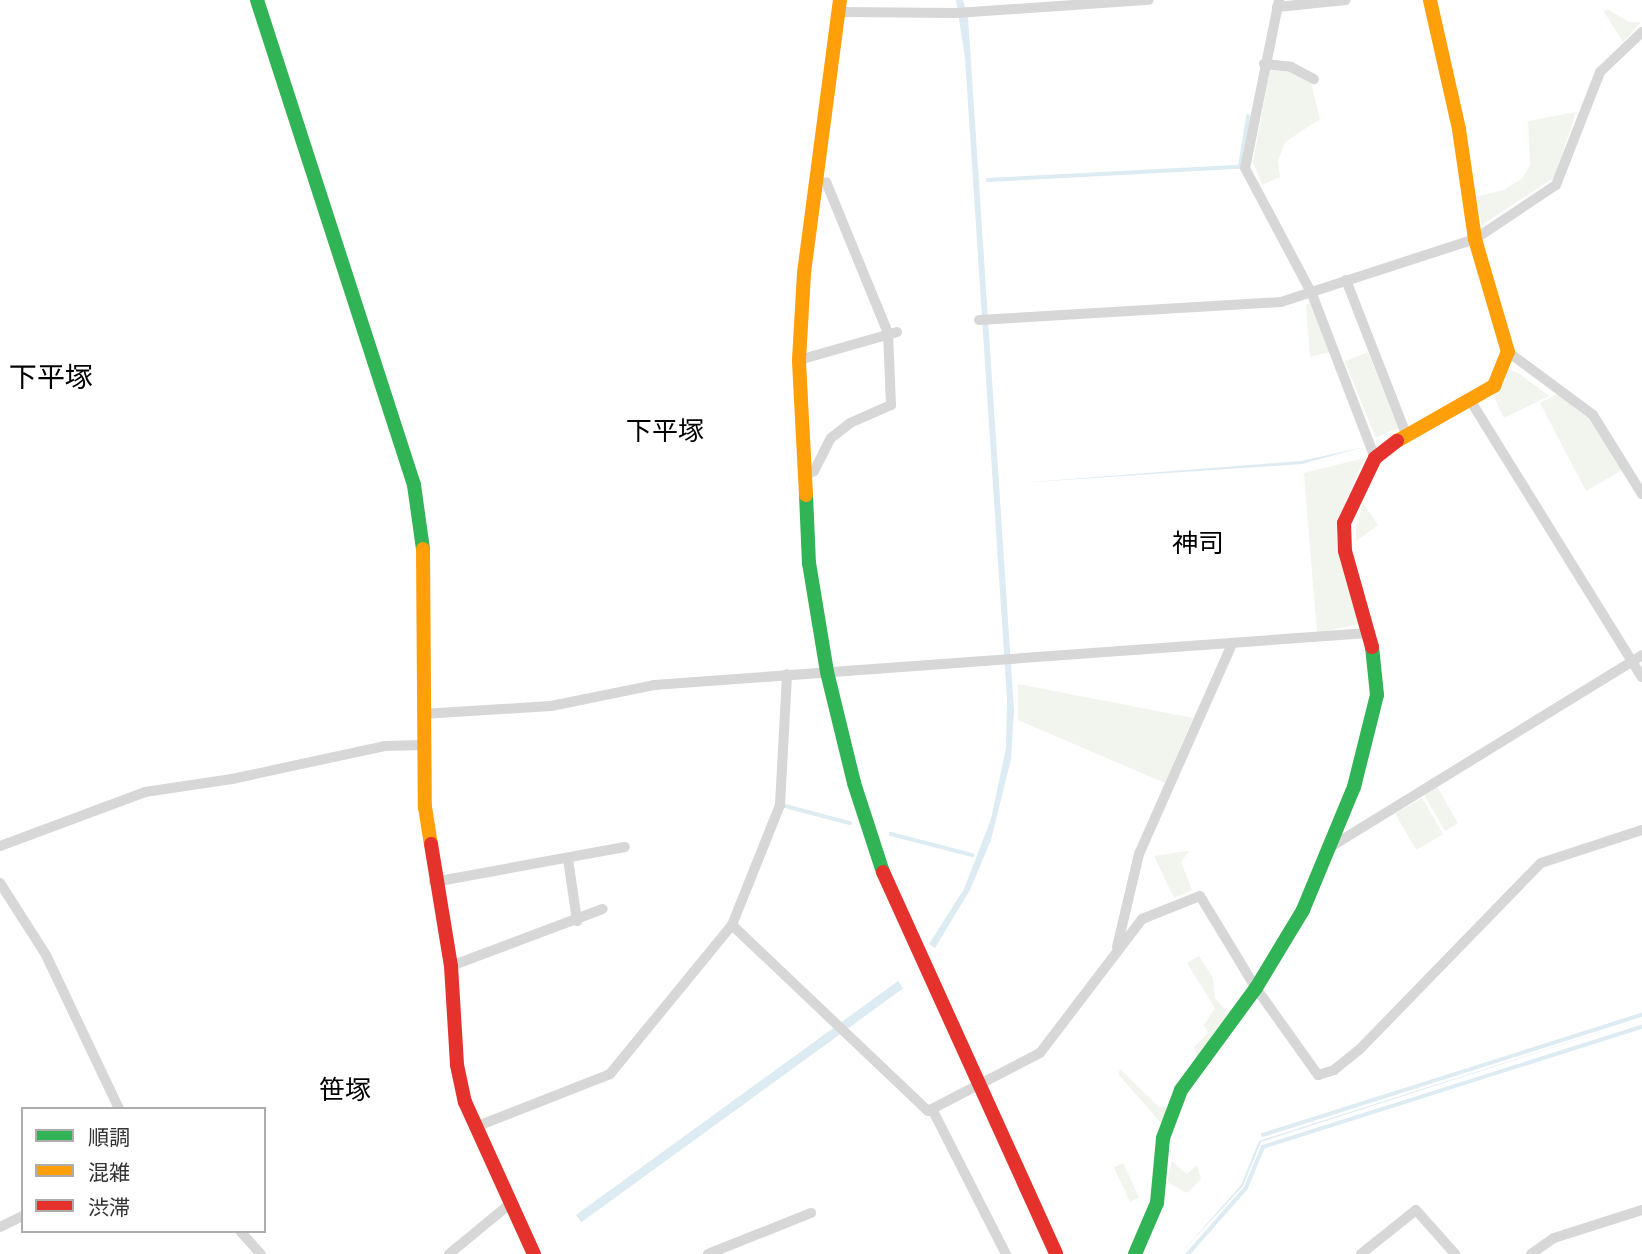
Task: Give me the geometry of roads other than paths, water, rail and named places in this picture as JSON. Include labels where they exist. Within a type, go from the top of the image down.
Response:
[{"type":"street","points":[[257,0],[414,485],[426,575],[423,714],[434,882],[451,966],[457,1065],[475,1127],[534,1254]]},
{"type":"street","points":[[1056,1254],[974,1085],[892,901],[853,783],[827,672],[809,563],[799,360],[804,273],[840,6],[956,13],[1149,0]]},
{"type":"street","points":[[1346,0],[1278,4],[1245,168],[1312,294],[1375,458]]},
{"type":"street","points":[[1430,0],[1460,129],[1475,239],[1508,352],[1593,415],[1642,495]]},
{"type":"street","points":[[979,320],[1280,302],[1312,294],[1346,280],[1475,239],[1556,185],[1600,72],[1642,32]]},
{"type":"street","points":[[1264,64],[1291,67],[1314,79]]},
{"type":"street","points":[[804,476],[814,471],[831,439],[850,423],[891,405],[892,333],[826,182]]},
{"type":"street","points":[[1346,280],[1406,434]]},
{"type":"street","points":[[799,360],[892,333]]},
{"type":"street","points":[[1135,1254],[1157,1203],[1163,1138],[1181,1090],[1256,988],[1303,909],[1332,846],[1354,787],[1377,695],[1377,665],[1345,551],[1344,523],[1375,458],[1406,434],[1493,386],[1508,352]]},
{"type":"street","points":[[1470,400],[1642,677]]},
{"type":"street","points":[[423,714],[551,706],[654,685],[1368,633]]},
{"type":"street","points":[[1116,949],[1139,854],[1232,644]]},
{"type":"street","points":[[1332,846],[1642,655]]},
{"type":"street","points":[[475,1127],[610,1074],[733,925],[780,805],[787,674]]},
{"type":"street","points":[[0,846],[145,792],[384,746],[424,745]]},
{"type":"street","points":[[733,925],[928,1111],[1040,1053],[1116,949],[1142,919],[1200,896],[1256,988],[1318,1075],[1334,1070],[1359,1050],[1541,863],[1642,830]]},
{"type":"street","points":[[434,882],[625,847]]},
{"type":"street","points":[[568,859],[577,920]]},
{"type":"street","points":[[0,883],[46,955],[117,1107]]},
{"type":"street","points":[[451,966],[603,909]]},
{"type":"street","points":[[932,1109],[1006,1254]]},
{"type":"street","points":[[449,1254],[511,1203]]},
{"type":"street","points":[[1361,1254],[1373,1250],[1416,1210],[1455,1254]]},
{"type":"street","points":[[1531,1254],[1554,1238],[1642,1210]]},
{"type":"street","points":[[709,1254],[811,1213]]},
{"type":"street","points":[[0,1227],[21,1217]]},
{"type":"street","points":[[242,1233],[261,1254]]},
{"type":"waterway","points":[[988,180],[1240,167],[1248,117]]},
{"type":"waterway","points":[[785,806],[850,823]]},
{"type":"waterway","points":[[891,834],[972,855]]},
{"type":"waterway","points":[[1263,1135],[1642,1015]]},
{"type":"waterway","points":[[1188,1254],[1246,1188],[1263,1147],[1642,1027]]},
{"type":"district","name":"下平塚","points":[[51,377]]},
{"type":"district","name":"下平塚","points":[[665,432]]},
{"type":"district","name":"神司","points":[[1198,544]]},
{"type":"district","name":"笹塚","points":[[345,1091]]}]
